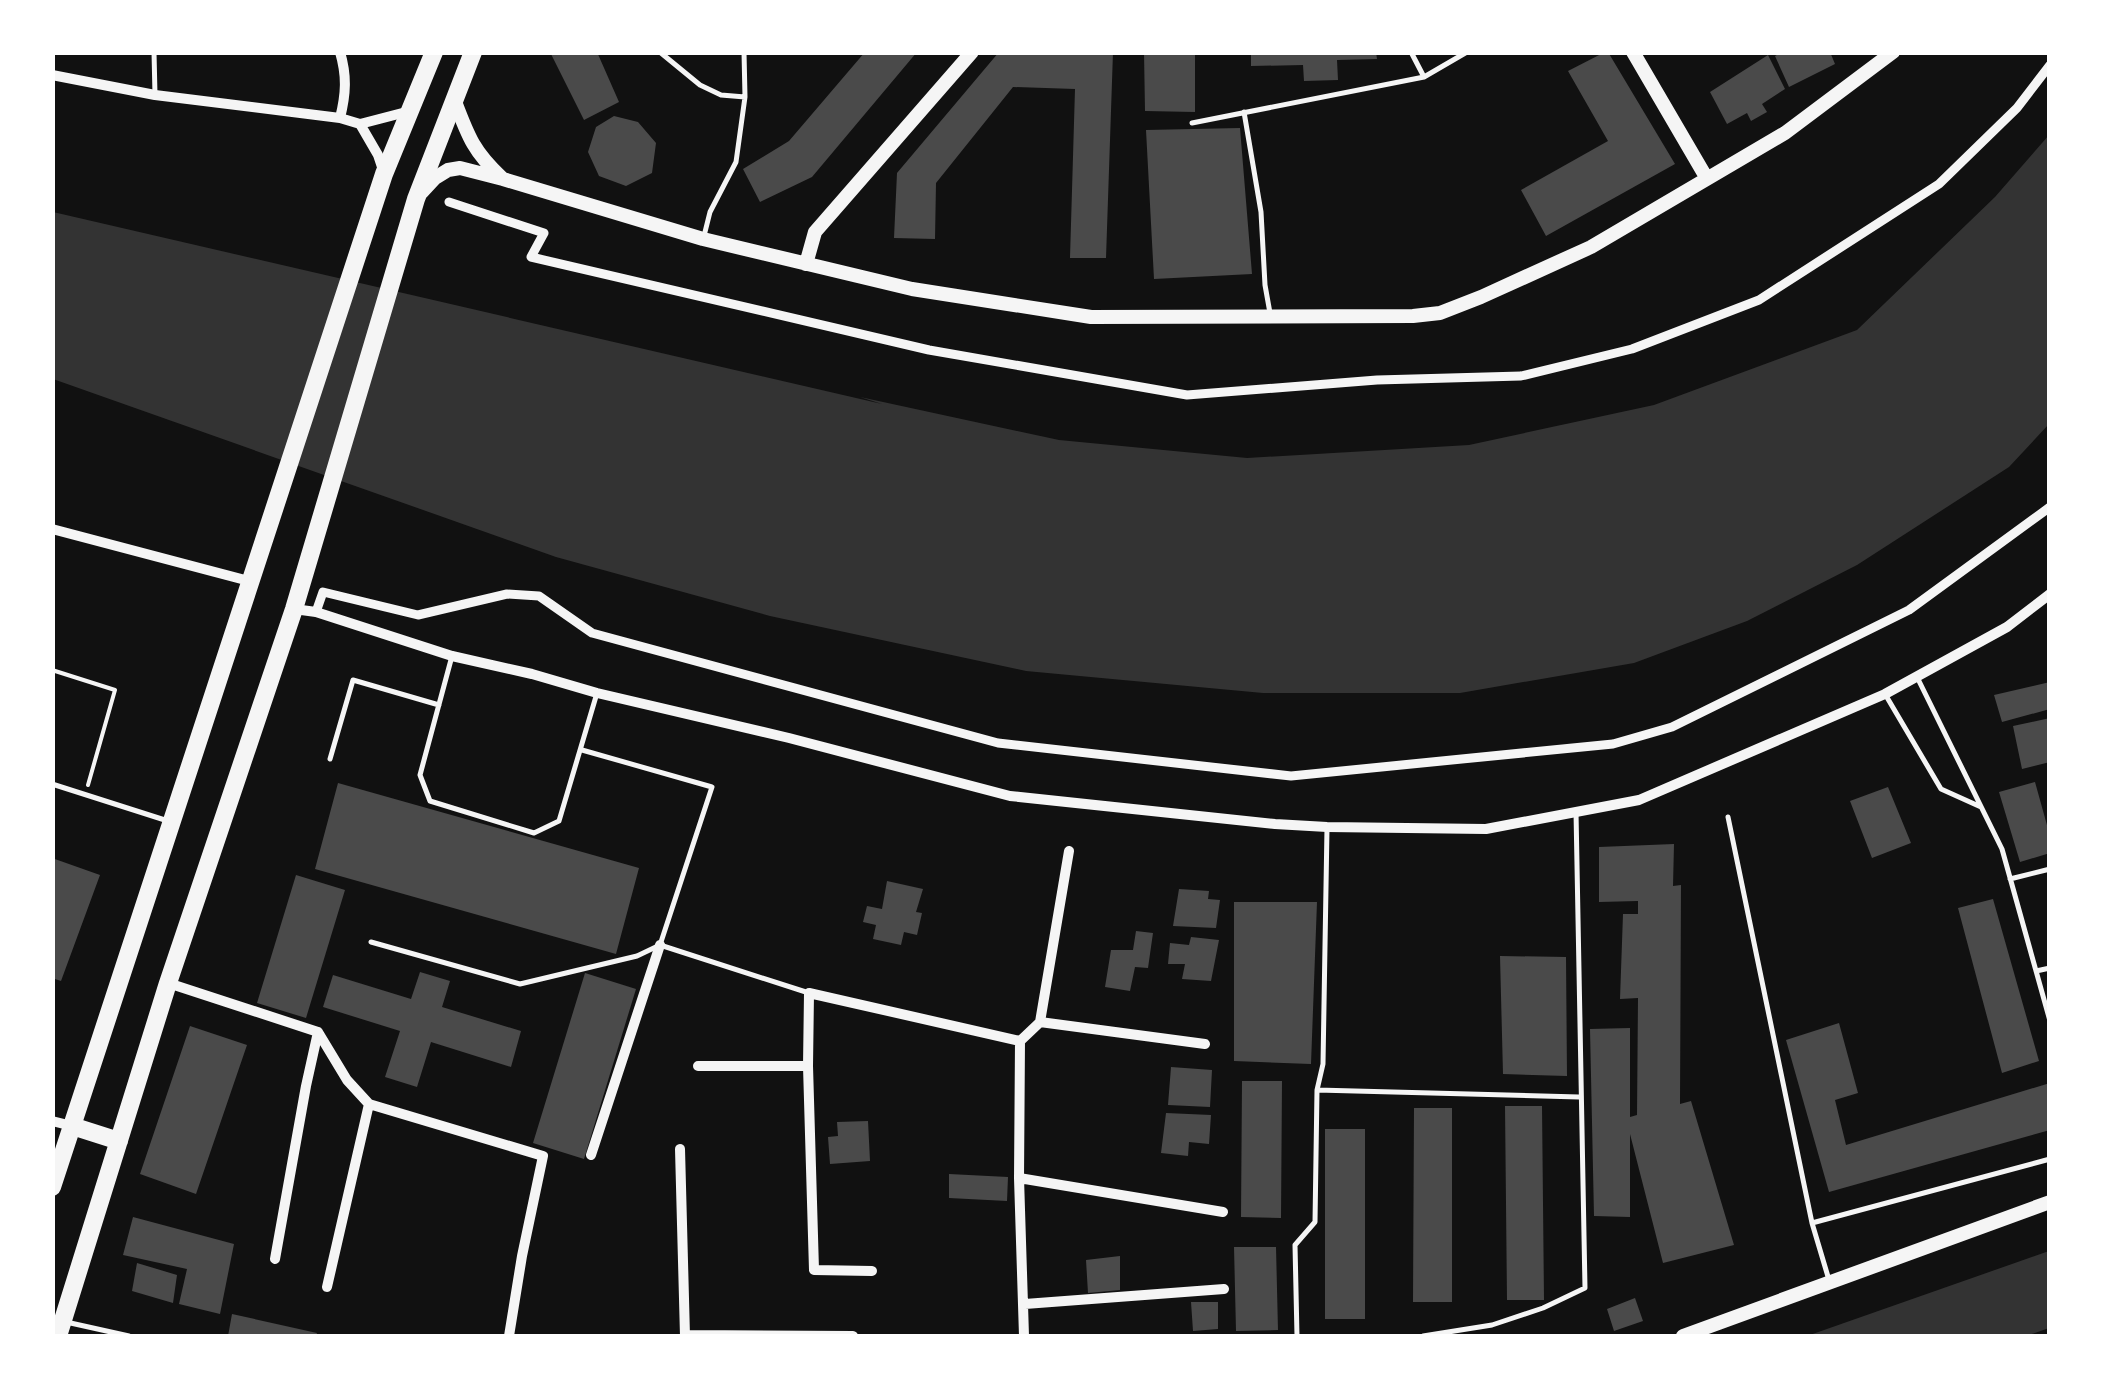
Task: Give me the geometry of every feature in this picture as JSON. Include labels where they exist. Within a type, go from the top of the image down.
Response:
[{"type":"main road","points":[[52,1187],[384,174],[434,52]]},
{"type":"main road","points":[[61,1329],[168,983],[294,609],[424,187],[472,52]]},
{"type":"main road","points":[[72,1126],[119,1141]]},
{"type":"street","points":[[340,52],[346,92],[340,118]]},
{"type":"street","points":[[806,264],[816,232],[972,52]]},
{"type":"street","points":[[1634,52],[1706,177]]},
{"type":"street","points":[[424,187],[448,170],[460,168],[703,239],[912,289],[1092,317],[1412,316],[1440,313],[1591,247],[1784,133],[1893,52]]},
{"type":"street","points":[[449,202],[544,233],[531,257],[929,350],[1187,395],[1377,380],[1521,376],[1632,349],[1759,300],[1939,184],[2017,108],[2050,65]]},
{"type":"street","points":[[52,75],[156,95],[340,118],[360,124],[410,111]]},
{"type":"street","points":[[454,98],[470,143],[503,179]]},
{"type":"street","points":[[360,124],[384,174]]},
{"type":"street","points":[[316,612],[323,592],[418,615],[507,594],[538,596],[592,633],[998,744],[1291,776],[1613,744],[1672,728],[1910,610],[2050,506]]},
{"type":"street","points":[[52,529],[252,572]]},
{"type":"street","points":[[294,609],[316,612],[452,656],[1010,796],[1326,827],[1486,829],[1639,800],[1886,694],[2007,627],[2050,594]]},
{"type":"street","points":[[1024,1336],[1020,1041],[1040,1022],[1068,851]]},
{"type":"street","points":[[591,1155],[660,946]]},
{"type":"street","points":[[168,983],[318,1032],[347,1080],[369,1104],[543,1156],[509,1336]]},
{"type":"street","points":[[872,1271],[814,1270],[809,993],[1020,1041]]},
{"type":"street","points":[[1040,1022],[1205,1044]]},
{"type":"street","points":[[275,1259],[318,1032]]},
{"type":"street","points":[[698,1066],[808,1066]]},
{"type":"street","points":[[327,1288],[369,1104]]},
{"type":"street","points":[[52,1121],[72,1126]]},
{"type":"street","points":[[680,1149],[685,1336],[852,1336]]},
{"type":"street","points":[[1019,1178],[1224,1212]]},
{"type":"street","points":[[1683,1336],[2050,1202]]},
{"type":"street","points":[[1024,1304],[1224,1289]]},
{"type":"lane","points":[[154,52],[156,95]]},
{"type":"lane","points":[[703,239],[710,212],[736,162],[745,97],[744,52]]},
{"type":"lane","points":[[1411,52],[1424,78]]},
{"type":"lane","points":[[1192,122],[1424,78],[1468,52]]},
{"type":"lane","points":[[662,53],[700,85],[721,95],[745,97]]},
{"type":"lane","points":[[1244,112],[1261,212],[1270,316]]},
{"type":"lane","points":[[452,656],[420,775],[430,801],[534,833],[560,821],[598,693]]},
{"type":"lane","points":[[1917,677],[2002,849],[2050,1020]]},
{"type":"lane","points":[[330,759],[353,680],[439,705]]},
{"type":"lane","points":[[1886,694],[1941,789],[1984,808]]},
{"type":"lane","points":[[582,750],[712,788],[660,946]]},
{"type":"lane","points":[[52,784],[171,822]]},
{"type":"lane","points":[[1423,1336],[1492,1324],[1543,1308],[1585,1288],[1576,812]]},
{"type":"lane","points":[[1728,817],[1812,1223],[1830,1283]]},
{"type":"lane","points":[[1297,1336],[1295,1244],[1315,1222],[1317,1090],[1323,1064],[1326,827]]},
{"type":"lane","points":[[2010,879],[2050,869]]},
{"type":"lane","points":[[370,942],[520,984],[638,956],[660,946],[809,993]]},
{"type":"lane","points":[[2036,972],[2050,968]]},
{"type":"lane","points":[[1317,1090],[1581,1097]]},
{"type":"lane","points":[[1812,1223],[2050,1160]]},
{"type":"lane","points":[[61,1329],[91,1328],[128,1336]]},
{"type":"lane","points":[[90,1336],[91,1328]]},
{"type":"path","points":[[52,670],[115,690],[86,794]]},
{"type":"shaded area","points":[[2049,135],[2049,424],[2009,467],[1857,565],[1747,621],[1634,663],[1460,693],[1263,693],[1026,671],[770,616],[556,557],[53,379],[53,212],[882,404],[860,397],[1059,440],[1247,458],[1469,445],[1654,405],[1857,330],[1995,197]]},
{"type":"shaded area","points":[[2049,1251],[2049,1328],[2026,1336],[1807,1336]]},
{"type":"building","points":[[550,52],[597,52],[619,102],[584,120]]},
{"type":"building","points":[[865,52],[917,52],[812,177],[760,202],[743,169],[789,141]]},
{"type":"building","points":[[999,52],[1113,52],[1106,258],[1070,258],[1075,89],[1013,87],[936,183],[935,239],[894,238],[897,173]]},
{"type":"building","points":[[1144,52],[1195,52],[1195,112],[1145,111]]},
{"type":"building","points":[[1251,52],[1376,52],[1377,59],[1337,60],[1338,80],[1304,81],[1303,65],[1251,66]]},
{"type":"building","points":[[1605,52],[1675,164],[1546,236],[1521,190],[1608,141],[1568,71]]},
{"type":"building","points":[[1782,52],[1830,52],[1835,64],[1789,87],[1775,56]]},
{"type":"building","points":[[1768,55],[1785,89],[1762,104],[1767,112],[1751,121],[1747,113],[1727,124],[1710,92]]},
{"type":"building","points":[[614,116],[638,122],[656,143],[652,173],[626,186],[599,176],[588,152],[596,127]]},
{"type":"building","points":[[1240,128],[1252,274],[1154,279],[1146,130]]},
{"type":"building","points":[[2050,682],[2050,709],[2002,722],[1994,695]]},
{"type":"building","points":[[2050,718],[2050,762],[2022,769],[2013,726]]},
{"type":"building","points":[[2035,782],[2050,836],[2050,853],[2020,862],[1999,792]]},
{"type":"building","points":[[338,783],[639,868],[616,954],[315,869]]},
{"type":"building","points":[[1888,787],[1911,843],[1872,858],[1850,801]]},
{"type":"building","points":[[1674,844],[1673,886],[1681,885],[1680,1104],[1691,1101],[1734,1245],[1663,1263],[1630,1134],[1630,1217],[1594,1216],[1590,1029],[1630,1028],[1630,1117],[1637,1115],[1638,998],[1620,999],[1623,914],[1638,914],[1638,901],[1599,902],[1599,847]]},
{"type":"building","points":[[52,858],[100,875],[61,981],[52,978]]},
{"type":"building","points":[[296,875],[345,890],[306,1018],[257,1003]]},
{"type":"building","points":[[887,881],[923,889],[916,912],[922,913],[917,935],[904,932],[901,945],[873,939],[876,925],[863,922],[867,906],[882,909]]},
{"type":"building","points":[[1179,889],[1209,891],[1208,899],[1220,900],[1216,928],[1173,926]]},
{"type":"building","points":[[1993,899],[2039,1061],[2002,1073],[1958,908]]},
{"type":"building","points":[[1234,902],[1317,902],[1311,1064],[1234,1061]]},
{"type":"building","points":[[1136,931],[1153,933],[1148,968],[1135,967],[1130,991],[1105,987],[1111,950],[1133,950]]},
{"type":"building","points":[[1191,937],[1219,940],[1211,981],[1182,979],[1185,964],[1168,964],[1170,943],[1189,945]]},
{"type":"building","points":[[1500,956],[1566,957],[1567,1076],[1503,1074]]},
{"type":"building","points":[[420,972],[450,981],[442,1007],[521,1031],[511,1067],[431,1042],[417,1087],[385,1077],[400,1031],[323,1007],[333,975],[411,999]]},
{"type":"building","points":[[585,973],[636,989],[584,1159],[533,1143]]},
{"type":"building","points":[[1839,1023],[1858,1093],[1835,1100],[1846,1145],[2050,1083],[2050,1130],[1829,1192],[1786,1040]]},
{"type":"building","points":[[190,1026],[247,1045],[196,1194],[140,1174]]},
{"type":"building","points":[[1171,1067],[1212,1070],[1210,1107],[1168,1105]]},
{"type":"building","points":[[1242,1081],[1282,1081],[1281,1218],[1241,1217]]},
{"type":"building","points":[[1505,1106],[1542,1106],[1544,1300],[1507,1300]]},
{"type":"building","points":[[1414,1108],[1452,1108],[1452,1302],[1413,1302]]},
{"type":"building","points":[[1166,1113],[1211,1115],[1209,1144],[1189,1142],[1188,1156],[1161,1153]]},
{"type":"building","points":[[868,1121],[870,1161],[830,1164],[828,1137],[838,1136],[837,1122]]},
{"type":"building","points":[[1325,1129],[1365,1129],[1365,1319],[1325,1319]]},
{"type":"building","points":[[949,1174],[1008,1177],[1007,1201],[949,1198]]},
{"type":"building","points":[[133,1217],[234,1244],[220,1314],[179,1304],[187,1269],[123,1255]]},
{"type":"building","points":[[1234,1247],[1276,1247],[1278,1330],[1236,1331]]},
{"type":"building","points":[[1120,1256],[1120,1290],[1088,1293],[1086,1260]]},
{"type":"building","points":[[137,1263],[177,1275],[173,1303],[132,1291]]},
{"type":"building","points":[[1635,1298],[1643,1321],[1614,1331],[1607,1309]]},
{"type":"building","points":[[1191,1302],[1218,1302],[1218,1329],[1193,1331]]},
{"type":"building","points":[[232,1314],[317,1333],[228,1336]]}]
